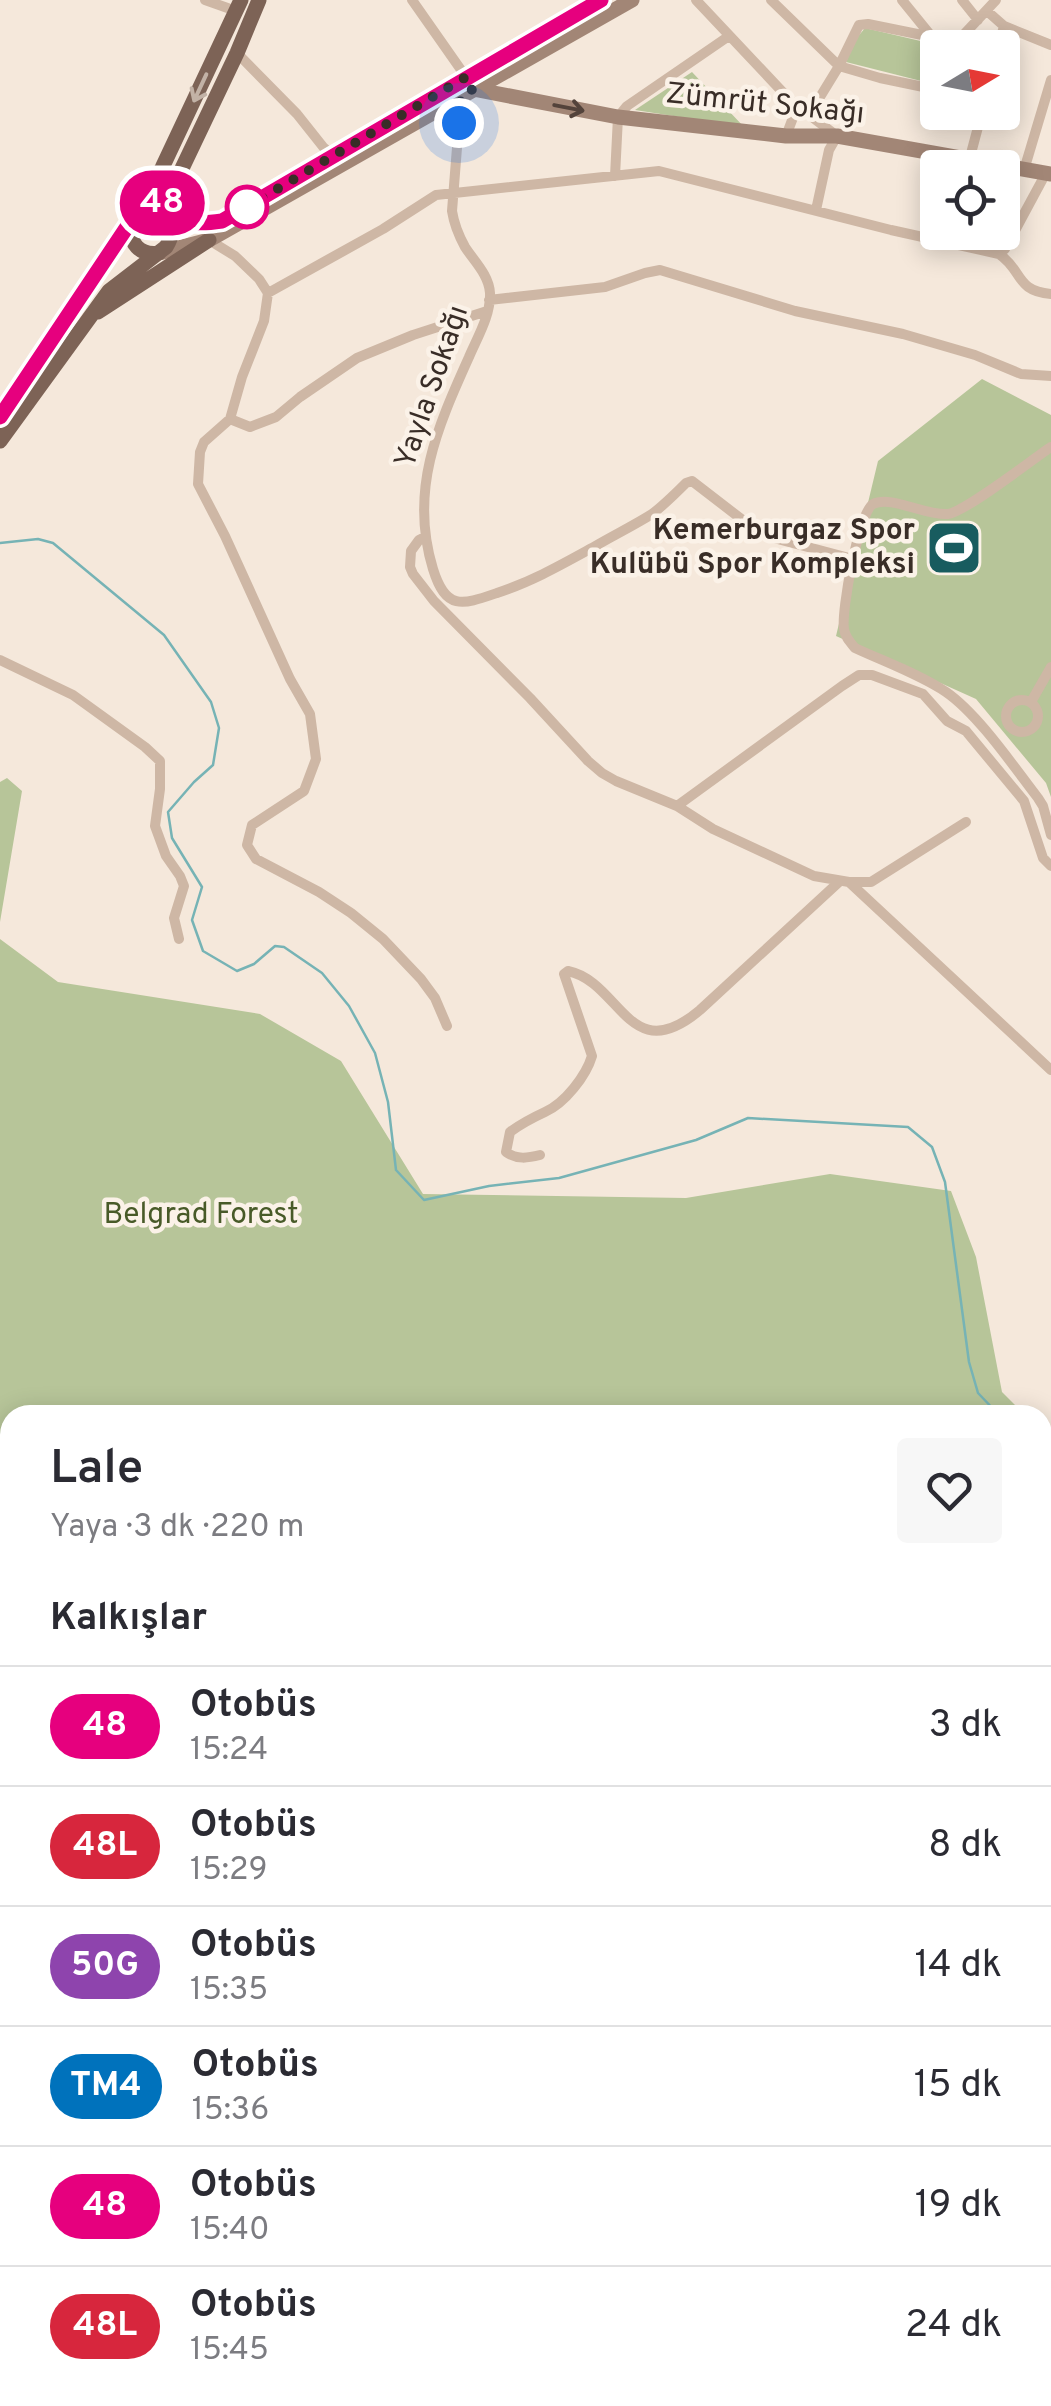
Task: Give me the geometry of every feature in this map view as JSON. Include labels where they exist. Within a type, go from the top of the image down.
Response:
[{"type":"main road","points":[[0,417],[109,291],[159,254],[171,240],[177,179],[259,0]]},
{"type":"main road","points":[[86,320],[209,240],[467,88],[601,0]]},
{"type":"main road","points":[[209,240],[159,254],[145,253],[136,246],[131,231],[133,218],[155,203],[166,204],[192,224],[222,221],[334,156],[632,0]]},
{"type":"main road","points":[[0,441],[162,168],[238,6]]},
{"type":"main road","name":"Zümrüt Sokağı","points":[[467,88],[618,117],[786,136],[837,136],[920,152]]},
{"type":"main road","name":"Zümrüt Sokağı","points":[[1020,169],[1048,174]]},
{"type":"street","points":[[205,0],[238,6]]},
{"type":"street","points":[[412,0],[467,88]]},
{"type":"street","points":[[696,0],[791,101],[837,136],[829,150],[816,210]]},
{"type":"street","points":[[772,0],[839,66],[920,86]]},
{"type":"street","points":[[902,0],[926,30]]},
{"type":"street","points":[[962,0],[983,16],[1051,45]]},
{"type":"street","points":[[968,30],[996,0]]},
{"type":"street","points":[[809,115],[859,25],[920,35]]},
{"type":"street","points":[[1003,30],[1004,26]]},
{"type":"street","points":[[616,176],[618,117],[627,106],[729,36]]},
{"type":"street","points":[[237,53],[334,156]]},
{"type":"street","points":[[1024,170],[1051,80]]},
{"type":"street","name":"Yayla Sokağı","points":[[467,88],[452,194],[454,222],[490,292],[484,322],[444,416],[424,495],[424,537],[444,592],[451,599],[468,603],[528,584],[650,514],[692,481],[770,537],[854,559]]},
{"type":"street","points":[[786,136],[794,115],[791,101]]},
{"type":"street","points":[[268,293],[440,194],[659,172],[999,254],[1033,292],[1051,294]]},
{"type":"street","points":[[999,254],[1048,174]]},
{"type":"street","points":[[209,240],[235,256],[268,293],[264,321],[230,419],[204,442],[200,452],[198,484],[310,714],[316,758],[304,791],[252,825],[247,845],[256,859],[351,912],[383,939],[435,998],[447,1026]]},
{"type":"street","points":[[230,419],[250,427],[276,417],[357,358],[488,306],[605,287],[660,270],[795,311],[904,334],[1022,374],[1051,376]]},
{"type":"street","points":[[1051,446],[955,513],[932,513],[885,501],[871,505],[865,511],[843,626],[855,648],[950,694],[1044,806],[1051,835]]},
{"type":"street","points":[[424,537],[411,551],[410,566],[434,601],[588,762],[616,781],[678,806],[713,829],[814,876],[845,882],[871,882],[966,822]]},
{"type":"street","points":[[0,660],[74,695],[160,761],[156,826],[166,856],[184,886],[174,918],[179,940]]},
{"type":"street","points":[[1031,702],[1051,666]]},
{"type":"street","points":[[678,806],[859,674],[872,675],[923,694],[947,721],[966,732],[1024,801],[1043,858],[1051,866]]},
{"type":"street","points":[[1016,701],[1031,702],[1038,711],[1038,722],[1032,730],[1016,732],[1008,724],[1008,709],[1016,701]]},
{"type":"street","points":[[1000,749],[1016,732]]},
{"type":"street","points":[[845,882],[1051,1070]]},
{"type":"street","points":[[540,1156],[513,1157],[506,1152],[510,1132],[565,1098],[589,1067],[592,1056],[564,974],[568,970],[585,977],[622,1015],[641,1028],[674,1028],[685,1023],[845,882]]},
{"type":"green space","points":[[865,28],[920,41],[920,81],[846,62]]},
{"type":"green space","points":[[692,72],[744,127],[635,110]]},
{"type":"green space","name":"Kemerburgaz Spor Kulübü Spor Kompleksi","points":[[982,379],[1051,415],[1051,797],[1046,783],[976,699],[836,636],[878,461]]},
{"type":"green space","points":[[7,778],[22,791],[0,922],[0,782]]},
{"type":"green space","name":"Belgrad Forest","points":[[0,939],[58,982],[260,1014],[341,1061],[423,1194],[686,1198],[830,1174],[951,1191],[976,1257],[1002,1392],[1015,1405],[0,1405]]},
{"type":"waterway","points":[[0,543],[38,539],[53,543],[164,635],[211,702],[219,728],[213,765],[168,812],[172,838],[202,887],[192,920],[203,951],[237,971],[254,964],[275,946],[284,947],[322,973],[349,1006],[375,1053],[388,1102],[396,1170],[424,1200],[489,1186],[559,1178],[696,1140],[748,1118],[908,1127],[932,1147],[945,1182],[969,1362],[978,1393],[989,1405]]},
{"type":"bus line","name":"48","points":[[0,417],[133,218],[149,204],[166,204],[192,224],[222,221],[601,0]]},
{"type":"place","name":"Kemerburgaz Spor Kulübü Spor Kompleksi","points":[[954,548]]},
{"type":"route","points":[[247,207],[466,77],[473,89],[461,96],[459,123]]}]
